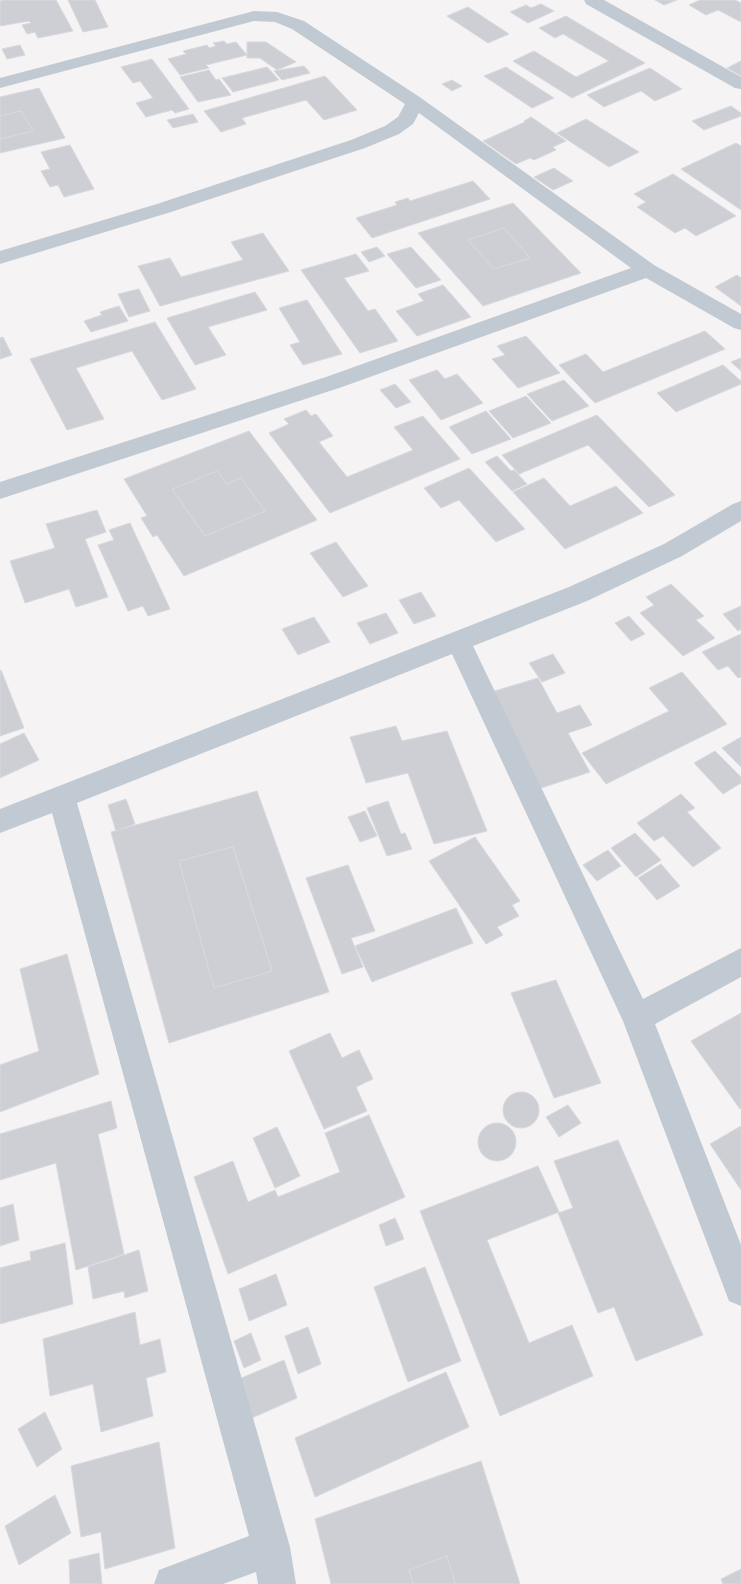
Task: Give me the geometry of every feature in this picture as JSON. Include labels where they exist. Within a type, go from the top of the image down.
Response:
[{"type":"street","points":[[592,0],[741,84]]},
{"type":"street","points":[[0,83],[254,16],[276,17],[298,24],[415,102],[647,270],[688,291],[741,323]]},
{"type":"street","points":[[0,258],[164,208],[358,144],[392,130],[406,120],[415,102]]},
{"type":"street","points":[[0,491],[334,382],[647,270]]},
{"type":"street","points":[[0,821],[578,594],[665,554],[741,510]]},
{"type":"street","points":[[458,640],[637,1018],[741,1289]]},
{"type":"street","points":[[61,796],[271,1547],[277,1584]]},
{"type":"street","points":[[637,1018],[741,962]]},
{"type":"street","points":[[173,1584],[271,1547]]},
{"type":"building","points":[[56,0],[73,31],[38,38],[35,32],[27,34],[22,25],[31,23],[29,21],[0,26],[0,1]]},
{"type":"building","points":[[68,0],[95,0],[108,27],[83,32]]},
{"type":"building","points":[[655,0],[677,0],[664,5]]},
{"type":"building","points":[[700,0],[735,0],[741,3],[741,22],[718,10],[706,15],[689,5]]},
{"type":"building","points":[[541,4],[554,11],[528,23],[510,12],[526,5],[531,8]]},
{"type":"building","points":[[468,7],[509,34],[488,43],[447,16]]},
{"type":"building","points":[[566,16],[645,63],[572,98],[513,61],[534,51],[576,77],[609,61],[563,34],[555,38],[539,28]]},
{"type":"building","points":[[224,41],[227,44],[236,42],[247,55],[206,65],[209,68],[180,75],[168,59],[186,54],[183,51],[207,45],[209,48],[216,46],[213,43]]},
{"type":"building","points":[[247,42],[266,42],[296,62],[277,70],[260,58],[247,58]]},
{"type":"building","points":[[20,45],[25,55],[7,59],[2,49]]},
{"type":"building","points":[[152,59],[189,109],[175,113],[172,110],[146,117],[136,103],[153,98],[140,81],[133,83],[121,67]]},
{"type":"building","points":[[741,61],[741,76],[727,68]]},
{"type":"building","points":[[304,66],[310,73],[282,80],[274,71]]},
{"type":"building","points":[[267,67],[279,80],[233,92],[222,78]]},
{"type":"building","points":[[506,67],[554,98],[532,108],[484,76]]},
{"type":"building","points":[[650,68],[682,89],[655,101],[641,91],[604,107],[587,95]]},
{"type":"building","points":[[209,70],[216,80],[219,79],[231,95],[198,102],[180,77]]},
{"type":"building","points":[[325,76],[357,110],[324,120],[306,100],[242,118],[246,124],[221,132],[204,111]]},
{"type":"building","points":[[452,80],[462,86],[452,91],[442,84]]},
{"type":"building","points":[[39,88],[65,138],[0,153],[0,139],[33,131],[21,111],[0,116],[0,97]]},
{"type":"building","points":[[731,106],[741,113],[741,116],[704,130],[692,121]]},
{"type":"building","points":[[21,111],[33,131],[0,139],[0,116]]},
{"type":"building","points":[[193,114],[198,122],[173,128],[167,120]]},
{"type":"building","points":[[531,117],[566,141],[553,147],[556,150],[534,160],[530,158],[516,164],[483,141],[525,122]]},
{"type":"building","points":[[586,119],[639,152],[609,167],[557,133]]},
{"type":"building","points":[[736,143],[741,146],[741,210],[681,169]]},
{"type":"building","points":[[70,145],[94,189],[64,197],[58,185],[50,187],[41,171],[50,169],[41,152]]},
{"type":"building","points":[[554,168],[573,181],[553,190],[534,177]]},
{"type":"building","points":[[673,174],[736,216],[696,236],[685,228],[675,233],[637,207],[646,202],[634,194]]},
{"type":"building","points":[[473,181],[490,199],[372,238],[356,218],[397,205],[395,202],[408,198],[410,201]]},
{"type":"building","points":[[513,203],[581,273],[483,306],[418,233]],"holes":[[[504,228],[530,258],[494,269],[468,240]]]},
{"type":"building","points":[[504,228],[530,258],[494,269],[468,240]]},
{"type":"building","points":[[263,233],[289,271],[160,306],[138,266],[170,258],[181,277],[243,260],[231,242]]},
{"type":"building","points":[[377,247],[385,256],[369,262],[361,252]]},
{"type":"building","points":[[411,247],[441,280],[416,288],[387,254]]},
{"type":"building","points":[[356,254],[369,271],[344,278],[368,311],[375,309],[398,341],[360,353],[301,270]]},
{"type":"building","points":[[737,275],[741,278],[741,306],[715,287]]},
{"type":"building","points":[[443,285],[471,317],[417,336],[396,311],[424,301],[418,294]]},
{"type":"building","points":[[139,289],[150,311],[129,317],[118,294]]},
{"type":"building","points":[[255,292],[267,310],[208,327],[226,355],[195,365],[167,318]]},
{"type":"building","points":[[307,300],[342,354],[303,365],[290,345],[300,342],[279,308]]},
{"type":"building","points":[[119,306],[128,321],[91,332],[84,321],[102,315],[100,312]]},
{"type":"building","points":[[155,322],[196,389],[162,400],[132,351],[76,368],[104,419],[67,430],[30,359]]},
{"type":"building","points":[[705,331],[725,349],[595,403],[559,365],[586,354],[603,372]]},
{"type":"building","points":[[526,336],[560,373],[518,388],[492,359],[505,355],[497,346]]},
{"type":"building","points":[[3,337],[12,355],[0,359],[0,338]]},
{"type":"building","points":[[741,358],[741,371],[731,362]]},
{"type":"building","points":[[723,365],[741,381],[741,384],[676,412],[657,393]]},
{"type":"building","points":[[437,370],[445,379],[457,374],[483,403],[441,420],[409,380]]},
{"type":"building","points":[[564,380],[589,406],[552,421],[527,394]]},
{"type":"building","points":[[395,384],[411,402],[396,408],[380,390]]},
{"type":"building","points":[[526,396],[551,423],[513,438],[489,411]]},
{"type":"building","points":[[306,410],[311,416],[316,414],[333,436],[319,442],[347,477],[413,450],[394,427],[423,416],[460,459],[330,513],[269,433],[289,424],[284,419]]},
{"type":"building","points":[[486,411],[511,439],[472,454],[449,427]]},
{"type":"building","points":[[597,415],[675,495],[649,507],[588,445],[519,474],[502,455]]},
{"type":"building","points":[[249,431],[317,520],[184,576],[157,535],[153,537],[141,518],[147,516],[124,479]],"holes":[[[217,471],[227,484],[241,478],[265,511],[205,536],[172,489]]]},
{"type":"building","points":[[497,456],[527,484],[512,491],[485,462]]},
{"type":"building","points":[[469,468],[525,529],[496,542],[459,500],[441,508],[424,488]]},
{"type":"building","points":[[217,471],[227,484],[241,478],[265,511],[205,536],[172,489]]},
{"type":"building","points":[[544,478],[570,506],[616,486],[643,513],[565,549],[513,492]]},
{"type":"building","points":[[97,510],[106,532],[85,539],[108,597],[76,607],[69,589],[25,603],[10,561],[55,548],[46,524]]},
{"type":"building","points":[[130,523],[170,609],[148,616],[143,606],[128,611],[98,545],[114,540],[109,530]]},
{"type":"building","points":[[336,542],[368,586],[343,597],[310,553]]},
{"type":"building","points":[[671,584],[704,616],[696,620],[715,638],[683,656],[640,613],[654,605],[646,597]]},
{"type":"building","points":[[421,592],[436,616],[414,624],[399,600]]},
{"type":"building","points":[[741,606],[741,629],[738,631],[723,614]]},
{"type":"building","points":[[386,613],[398,633],[370,644],[357,623]]},
{"type":"building","points":[[629,616],[645,634],[631,641],[615,623]]},
{"type":"building","points":[[314,617],[330,642],[298,655],[282,629]]},
{"type":"building","points":[[741,634],[741,677],[738,678],[728,666],[718,670],[702,652]]},
{"type":"building","points":[[553,654],[565,673],[542,682],[529,663]]},
{"type":"building","points":[[0,671],[24,728],[0,736]]},
{"type":"building","points":[[682,672],[727,724],[606,784],[582,753],[669,711],[649,688]]},
{"type":"building","points":[[538,678],[557,713],[580,705],[592,725],[568,733],[590,772],[538,789],[488,693]]},
{"type":"building","points":[[396,726],[402,741],[447,731],[487,831],[434,844],[408,773],[366,783],[350,737]]},
{"type":"building","points":[[24,733],[39,760],[0,778],[0,744]]},
{"type":"building","points":[[741,737],[741,767],[722,748]]},
{"type":"building","points":[[715,751],[741,777],[741,783],[723,794],[694,763]]},
{"type":"building","points":[[257,791],[329,992],[169,1043],[111,832]],"holes":[[[233,847],[272,971],[214,988],[179,861]]]},
{"type":"building","points":[[681,794],[695,808],[687,812],[721,848],[693,867],[663,836],[654,841],[637,823]]},
{"type":"building","points":[[126,799],[135,824],[116,831],[108,805]]},
{"type":"building","points":[[388,801],[401,834],[405,833],[412,849],[387,856],[367,808]]},
{"type":"building","points":[[365,811],[377,836],[360,842],[348,817]]},
{"type":"building","points":[[635,833],[661,860],[636,877],[611,848]]},
{"type":"building","points":[[475,837],[520,901],[512,905],[519,916],[497,927],[503,935],[486,944],[429,861]]},
{"type":"building","points":[[233,847],[272,971],[214,988],[179,861]]},
{"type":"building","points":[[608,850],[621,866],[597,881],[583,865]]},
{"type":"building","points":[[661,864],[680,886],[657,900],[638,878]]},
{"type":"building","points":[[348,865],[375,931],[351,938],[363,967],[342,974],[306,878]]},
{"type":"building","points":[[456,908],[473,943],[372,982],[355,946]]},
{"type":"building","points":[[67,954],[99,1074],[0,1112],[0,1065],[39,1051],[20,969]]},
{"type":"building","points":[[556,980],[601,1083],[554,1098],[511,993]]},
{"type":"building","points":[[741,1013],[741,1108],[740,1109],[691,1041]]},
{"type":"building","points":[[330,1033],[342,1058],[359,1050],[373,1079],[356,1087],[367,1111],[324,1129],[289,1051]]},
{"type":"building","points":[[521,1092],[528,1093],[534,1097],[538,1103],[538,1117],[534,1123],[528,1127],[521,1128],[514,1127],[508,1123],[504,1117],[503,1110],[504,1103],[508,1097],[514,1093]]},
{"type":"building","points":[[111,1101],[117,1128],[98,1134],[124,1254],[76,1270],[56,1163],[0,1180],[0,1134]]},
{"type":"building","points":[[568,1105],[581,1123],[559,1137],[546,1117]]},
{"type":"building","points":[[369,1115],[405,1197],[228,1274],[194,1177],[233,1161],[248,1202],[275,1190],[278,1197],[340,1172],[325,1133]]},
{"type":"building","points":[[497,1123],[510,1129],[516,1142],[510,1155],[497,1161],[484,1155],[478,1142],[484,1129]]},
{"type":"building","points":[[741,1126],[741,1190],[710,1144]]},
{"type":"building","points":[[277,1127],[300,1176],[275,1188],[253,1138]]},
{"type":"building","points":[[618,1140],[703,1335],[636,1361],[614,1307],[598,1313],[558,1213],[573,1208],[554,1161]]},
{"type":"building","points":[[538,1166],[559,1212],[487,1240],[529,1343],[572,1325],[593,1376],[500,1416],[420,1211]]},
{"type":"building","points":[[13,1204],[19,1240],[0,1246],[0,1208]]},
{"type":"building","points":[[395,1218],[404,1239],[386,1246],[379,1225]]},
{"type":"building","points":[[65,1243],[73,1304],[0,1324],[0,1268],[31,1260],[30,1252]]},
{"type":"building","points":[[139,1250],[148,1291],[125,1298],[124,1291],[93,1299],[88,1267]]},
{"type":"building","points":[[425,1267],[461,1361],[408,1382],[374,1287]]},
{"type":"building","points":[[276,1274],[287,1305],[249,1321],[239,1289]]},
{"type":"building","points":[[135,1312],[140,1345],[160,1339],[166,1372],[146,1378],[153,1416],[101,1432],[93,1384],[50,1396],[43,1339]]},
{"type":"building","points":[[308,1327],[321,1364],[298,1374],[285,1336]]},
{"type":"building","points":[[251,1333],[261,1360],[244,1368],[234,1341]]},
{"type":"building","points":[[284,1360],[297,1398],[252,1418],[239,1379]]},
{"type":"building","points":[[446,1372],[469,1427],[315,1497],[295,1438]]},
{"type":"building","points":[[45,1412],[62,1449],[37,1467],[18,1429]]},
{"type":"building","points":[[159,1442],[175,1548],[105,1569],[101,1532],[81,1537],[71,1466]]},
{"type":"building","points":[[481,1461],[520,1584],[455,1584],[447,1556],[409,1570],[413,1584],[331,1584],[315,1519]]},
{"type":"building","points":[[55,1495],[71,1533],[19,1565],[5,1526]]},
{"type":"building","points":[[99,1553],[102,1584],[70,1584],[69,1560]]},
{"type":"building","points":[[447,1556],[455,1584],[413,1584],[409,1570]]},
{"type":"building","points":[[741,1569],[741,1584],[723,1584],[721,1579]]}]
